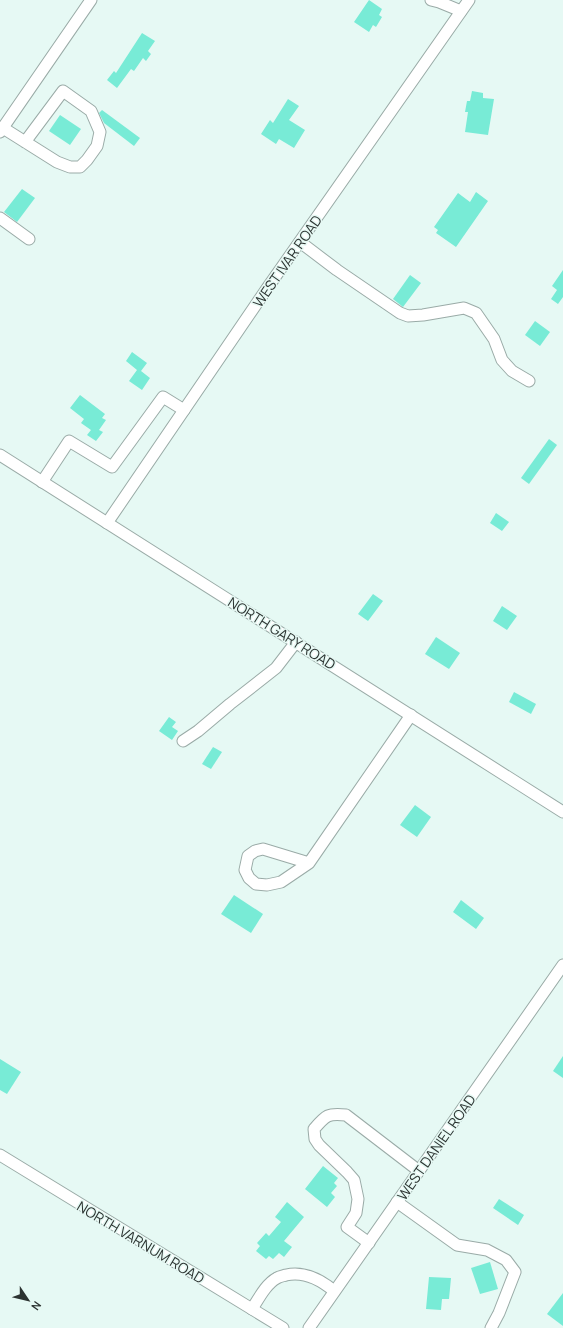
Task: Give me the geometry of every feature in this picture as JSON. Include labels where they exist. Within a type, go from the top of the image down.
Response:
[{"type":"street","points":[[25,142],[63,91],[91,111],[100,132],[96,146],[87,160],[80,167],[70,167],[57,162],[25,142],[1,130],[91,0]]},
{"type":"street","points":[[431,0],[461,11]]},
{"type":"street","name":"WEST IVAR ROAD","points":[[107,523],[300,242],[469,0]]},
{"type":"street","points":[[0,218],[30,239]]},
{"type":"street","points":[[300,242],[400,313],[408,316],[423,316],[464,308],[476,313],[494,339],[502,360],[512,371],[529,381]]},
{"type":"street","points":[[42,482],[69,441],[112,467],[163,397],[184,410]]},
{"type":"street","name":"NORTH GARY ROAD","points":[[0,455],[563,812]]},
{"type":"street","points":[[183,741],[198,732],[230,704],[276,668],[296,642]]},
{"type":"street","points":[[309,864],[263,850],[255,851],[248,856],[245,870],[249,878],[256,884],[267,885],[281,882],[309,864],[411,715]]},
{"type":"street","name":"WEST DANIEL ROAD","points":[[309,1328],[563,965]]},
{"type":"street","points":[[369,1243],[347,1227],[356,1212],[358,1199],[354,1180],[319,1145],[315,1139],[314,1129],[326,1116],[334,1113],[346,1115],[419,1171]]},
{"type":"street","name":"NORTH VARNUM ROAD","points":[[0,1155],[283,1328]]},
{"type":"street","points":[[397,1202],[457,1245],[487,1250],[506,1260],[515,1272],[499,1313],[491,1328]]},
{"type":"street","points":[[252,1309],[266,1288],[278,1277],[293,1274],[311,1276],[326,1284],[334,1291]]},
{"type":"building","points":[[369,0],[382,9],[379,15],[382,17],[376,27],[373,25],[369,32],[354,22]]},
{"type":"building","points":[[142,33],[155,41],[148,51],[151,54],[146,61],[143,58],[134,71],[131,69],[117,88],[107,80],[114,71],[116,73]]},
{"type":"building","points":[[472,91],[483,93],[483,98],[494,99],[488,135],[465,132],[468,112],[465,112],[467,101],[470,101]]},
{"type":"building","points":[[288,99],[299,106],[289,120],[305,130],[294,148],[279,139],[276,144],[261,134],[270,120],[273,123]]},
{"type":"building","points":[[102,110],[140,138],[134,146],[104,123],[99,113]]},
{"type":"building","points":[[60,115],[81,129],[70,145],[49,131]]},
{"type":"building","points":[[22,189],[35,198],[17,222],[4,212]]},
{"type":"building","points":[[476,192],[488,201],[456,247],[436,233],[438,230],[434,227],[458,193],[470,202]]},
{"type":"building","points":[[563,270],[563,297],[558,304],[551,299],[557,290],[552,286]]},
{"type":"building","points":[[410,275],[421,283],[403,307],[393,299]]},
{"type":"building","points":[[535,321],[550,332],[540,346],[525,335]]},
{"type":"building","points":[[132,352],[147,363],[141,371],[150,378],[142,390],[129,381],[137,370],[126,361]]},
{"type":"building","points":[[80,395],[105,414],[102,418],[106,420],[99,430],[103,432],[96,441],[87,435],[91,430],[81,423],[84,419],[70,408]]},
{"type":"building","points":[[549,439],[557,445],[529,484],[521,478]]},
{"type":"building","points":[[496,513],[509,522],[502,531],[490,523]]},
{"type":"building","points":[[373,594],[383,601],[368,621],[358,614]]},
{"type":"building","points":[[502,606],[517,616],[507,630],[493,621]]},
{"type":"building","points":[[436,637],[460,653],[449,669],[425,654]]},
{"type":"building","points":[[514,692],[536,704],[531,714],[509,702]]},
{"type":"building","points":[[169,717],[176,722],[172,727],[178,731],[172,740],[159,731]]},
{"type":"building","points":[[213,747],[222,752],[211,769],[202,764]]},
{"type":"building","points":[[415,805],[431,817],[417,837],[400,825]]},
{"type":"building","points":[[234,895],[263,914],[251,933],[221,914]]},
{"type":"building","points":[[461,900],[484,918],[476,929],[453,912]]},
{"type":"building","points":[[563,1056],[563,1078],[553,1071]]},
{"type":"building","points":[[0,1059],[21,1072],[7,1094],[0,1090]]},
{"type":"building","points":[[323,1166],[338,1178],[334,1183],[337,1186],[331,1193],[335,1197],[327,1207],[305,1189]]},
{"type":"building","points":[[499,1199],[524,1215],[518,1225],[493,1208]]},
{"type":"building","points":[[287,1202],[304,1217],[284,1241],[292,1247],[284,1257],[279,1253],[273,1259],[269,1256],[266,1259],[256,1251],[260,1246],[257,1243],[266,1233],[269,1236],[281,1222],[275,1217]]},
{"type":"building","points":[[490,1262],[498,1289],[480,1294],[471,1268]]},
{"type":"building","points":[[429,1277],[451,1278],[449,1299],[442,1299],[441,1310],[426,1309]]},
{"type":"building","points":[[563,1293],[563,1326],[547,1314]]}]
